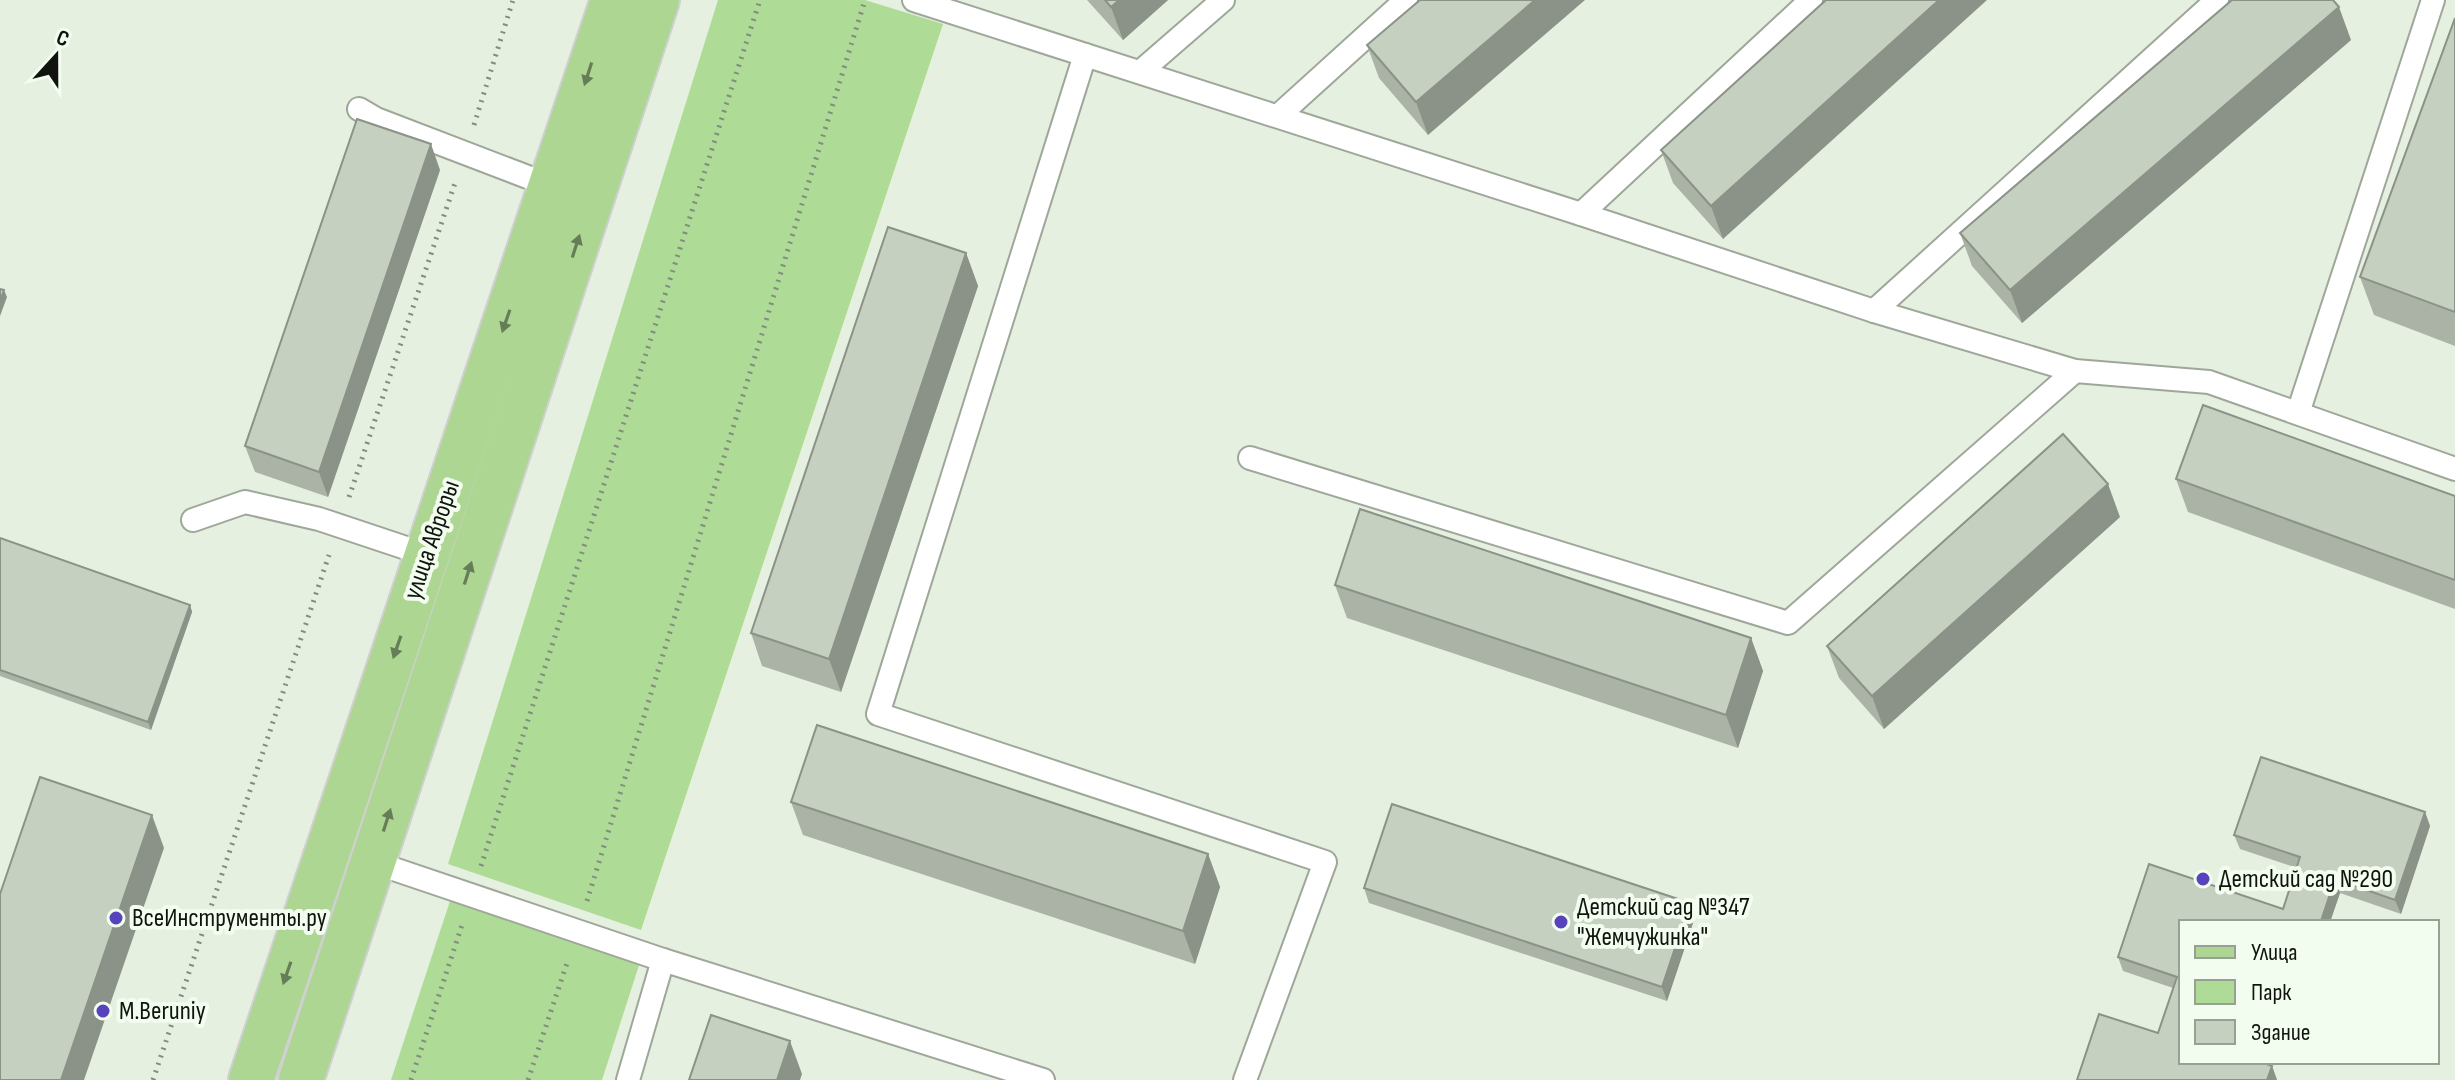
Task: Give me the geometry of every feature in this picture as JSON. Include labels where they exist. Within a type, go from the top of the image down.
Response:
[{"type":"main road","name":"улица Авроры","points":[[251,1080],[613,0]]},
{"type":"main road","name":"улица Авроры","points":[[301,1080],[657,0]]},
{"type":"lane","points":[[914,0],[1874,311],[2075,371],[2209,382],[2455,469]]},
{"type":"lane","points":[[1140,72],[1223,0]]},
{"type":"lane","points":[[1278,116],[1406,0]]},
{"type":"lane","points":[[1581,214],[1811,0]]},
{"type":"lane","points":[[1874,311],[2217,0]]},
{"type":"lane","points":[[2298,413],[2433,0]]},
{"type":"lane","points":[[1085,55],[878,714],[1325,862],[1245,1080]]},
{"type":"lane","points":[[359,109],[376,119],[551,186]]},
{"type":"lane","points":[[1250,458],[1788,623],[2075,371]]},
{"type":"lane","points":[[193,520],[245,502],[319,519],[427,555]]},
{"type":"lane","points":[[373,862],[663,960],[1043,1080]]},
{"type":"lane","points":[[628,1080],[663,960]]},
{"type":"path","points":[[411,1080],[760,0]]},
{"type":"path","points":[[528,1080],[578,930],[865,0]]},
{"type":"green space","points":[[718,0],[865,0],[943,24],[641,930],[448,864]]},
{"type":"green space","points":[[452,895],[641,959],[602,1080],[391,1080]]},
{"type":"building","points":[[1105,0],[1119,0],[1111,7]]},
{"type":"building","points":[[1420,0],[1535,0],[1416,102],[1367,45]]},
{"type":"building","points":[[1826,0],[1939,0],[1711,206],[1661,150]]},
{"type":"building","points":[[2232,0],[2333,0],[2339,7],[2010,290],[1960,233]]},
{"type":"building","points":[[2455,18],[2455,312],[2360,277]]},
{"type":"building","points":[[357,119],[431,144],[319,472],[245,446]]},
{"type":"building","points":[[888,227],[966,253],[829,659],[751,633]]},
{"type":"building","points":[[2203,405],[2455,496],[2455,580],[2176,479]]},
{"type":"building","points":[[2063,434],[2108,484],[1872,696],[1827,646]]},
{"type":"building","points":[[1360,509],[1751,638],[1726,715],[1335,585]]},
{"type":"building","points":[[0,538],[190,605],[148,722],[0,670]]},
{"type":"building","points":[[817,725],[1208,854],[1183,931],[791,802]]},
{"type":"building","points":[[2261,757],[2425,812],[2395,900],[2335,879],[2321,920],[2179,920],[2179,1064],[2266,1064],[2272,1066],[2267,1080],[2077,1080],[2099,1014],[2158,1033],[2177,977],[2118,957],[2149,864],[2283,909],[2300,857],[2234,835]]},
{"type":"building","points":[[40,777],[152,815],[61,1080],[0,1080],[0,894]]},
{"type":"building","points":[[1392,804],[1690,903],[1662,987],[1364,888]]},
{"type":"building","points":[[711,1015],[790,1041],[777,1080],[689,1080]]},
{"type":"place","name":"Детский сад №290","points":[[2203,879]]},
{"type":"place","name":"ВсеИнструменты.ру","points":[[116,918]]},
{"type":"place","name":"Детский сад №347 \"Жемчужинка\"","points":[[1561,922]]},
{"type":"place","name":"M.Beruniy","points":[[103,1011]]}]
